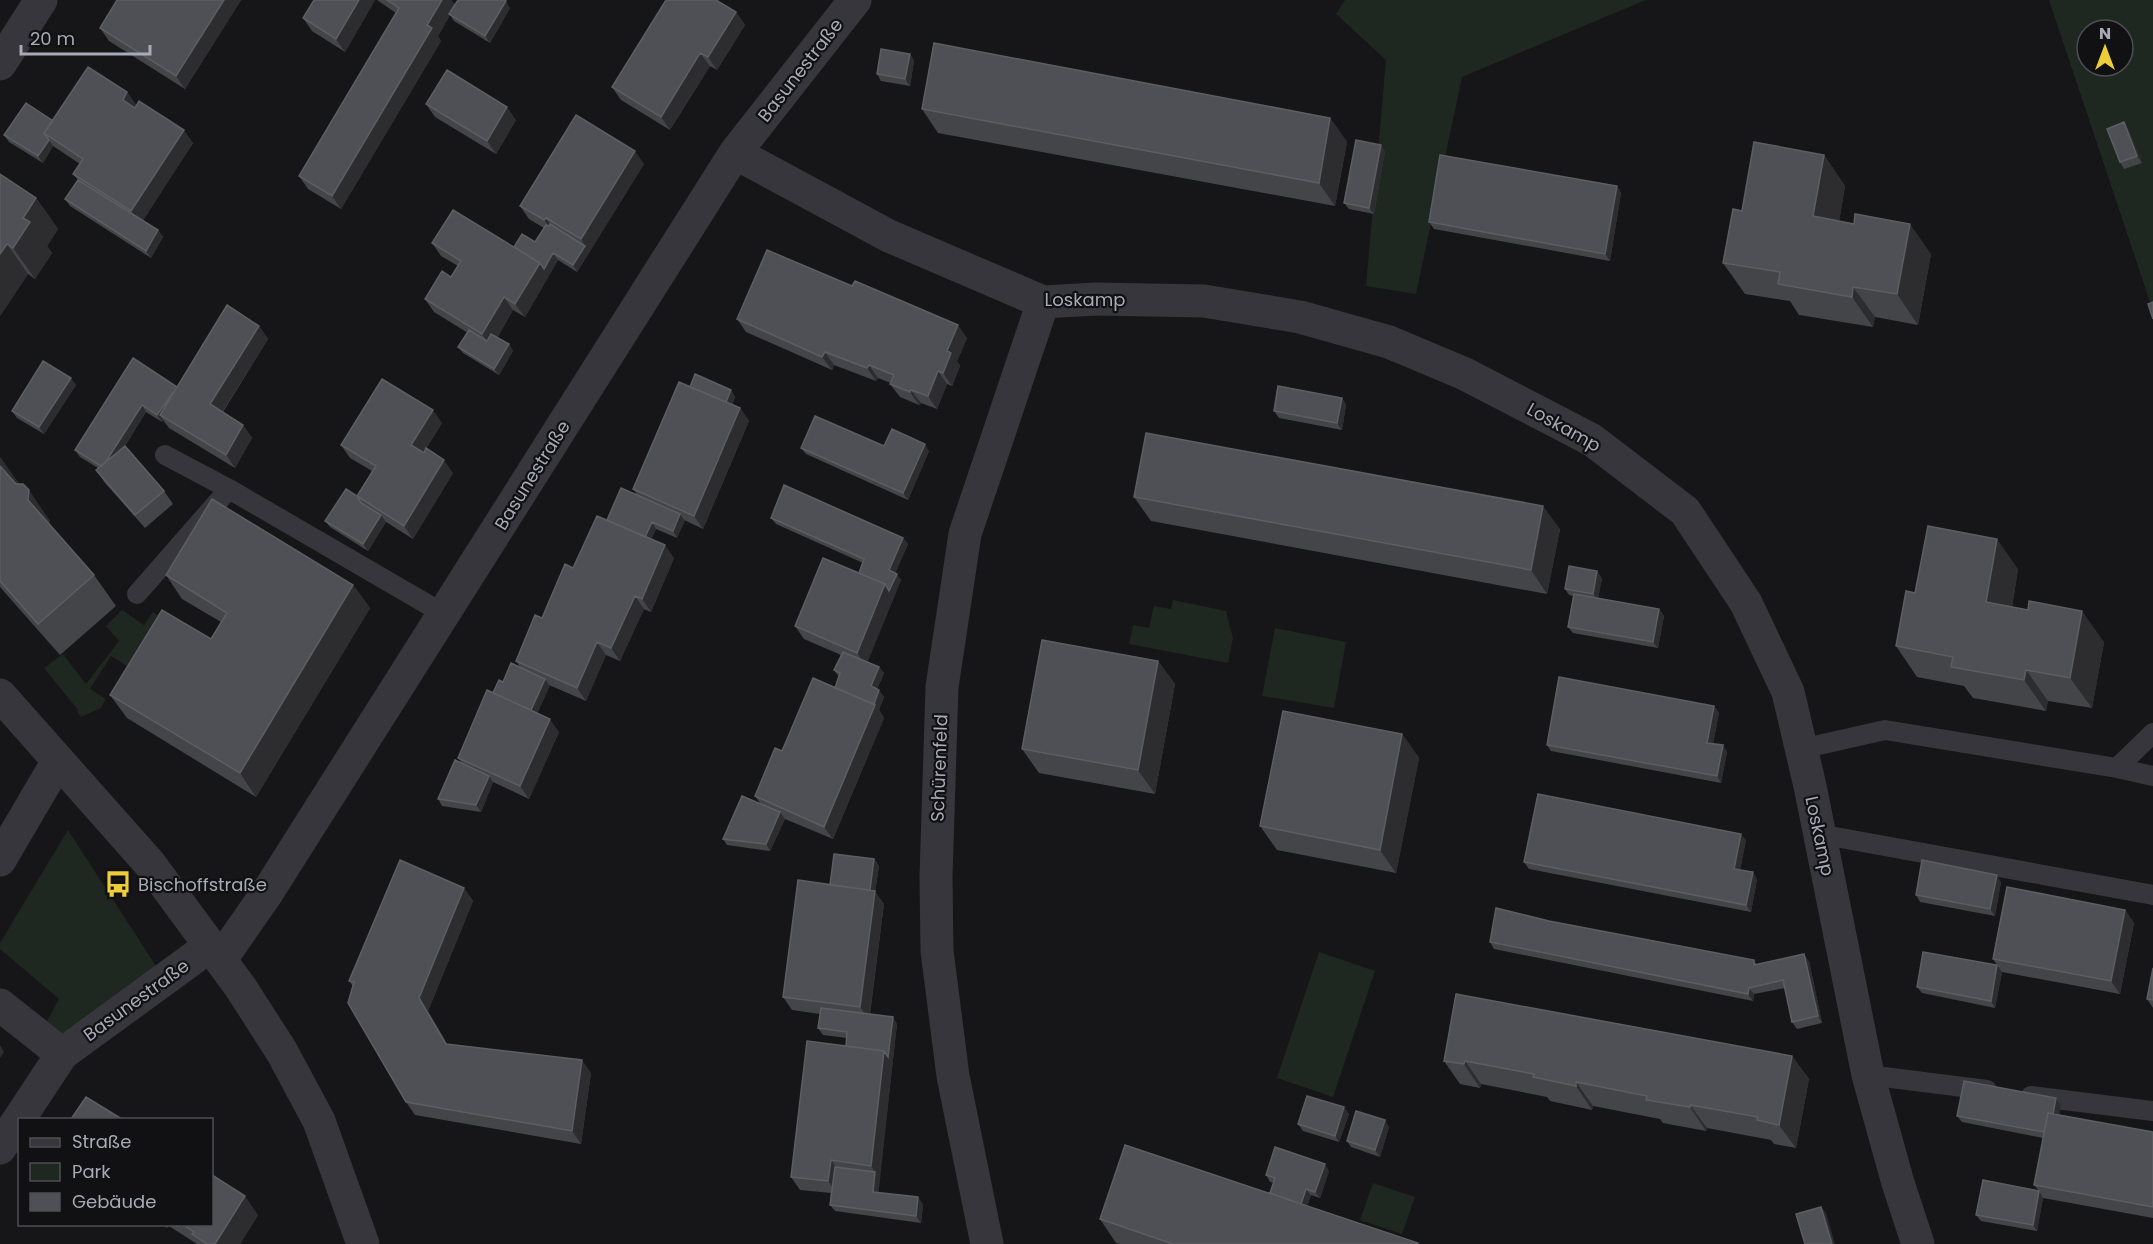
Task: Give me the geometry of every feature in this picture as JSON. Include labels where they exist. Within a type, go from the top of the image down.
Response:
[{"type":"street","points":[[0,64],[41,0]]},
{"type":"street","name":"Basunestraße","points":[[20,1118],[62,1054],[216,953],[262,901],[735,153],[855,0]]},
{"type":"street","name":"Loskamp","points":[[735,153],[889,236],[1042,302],[1096,299],[1204,301],[1300,317],[1389,342],[1465,374],[1592,440],[1685,512],[1746,603],[1788,692],[1868,1075],[1898,1183],[1918,1244]]},
{"type":"street","name":"Schürenfeld","points":[[987,1244],[953,1076],[938,951],[936,878],[942,687],[965,534],[1042,302]]},
{"type":"street","points":[[0,696],[150,864],[216,953],[282,1052],[319,1121],[363,1244]]},
{"type":"street","points":[[0,860],[58,761]]},
{"type":"street","points":[[0,1005],[62,1054]]},
{"type":"street","name":"Basunestraße","points":[[0,1148],[18,1121]]},
{"type":"lane","points":[[165,455],[229,489],[444,614]]},
{"type":"lane","points":[[136,594],[229,489]]},
{"type":"lane","points":[[1801,748],[1885,730],[2118,768],[2153,776]]},
{"type":"lane","points":[[2118,768],[2153,733]]},
{"type":"lane","points":[[1819,834],[2153,895]]},
{"type":"lane","points":[[1868,1075],[2153,1111]]},
{"type":"green space","points":[[1345,0],[1646,0],[1462,77],[1416,294],[1366,286],[1386,60],[1336,14]]},
{"type":"green space","points":[[2049,0],[2153,0],[2153,312]]},
{"type":"green space","points":[[1173,600],[1226,611],[1233,638],[1228,663],[1129,644],[1133,625],[1149,628],[1154,606],[1171,609]]},
{"type":"green space","points":[[122,610],[144,625],[153,612],[158,615],[127,666],[111,656],[90,689],[106,699],[101,708],[81,717],[78,710],[44,668],[63,654],[86,684],[119,641],[106,626]]},
{"type":"green space","points":[[1275,628],[1346,642],[1334,708],[1262,696]]},
{"type":"green space","points":[[68,830],[156,966],[62,1039],[46,1023],[59,999],[0,949],[0,943]]},
{"type":"green space","points":[[1319,952],[1375,971],[1333,1097],[1277,1078]]},
{"type":"green space","points":[[1373,1183],[1415,1197],[1402,1234],[1360,1220]]},
{"type":"building","points":[[117,0],[224,0],[176,76],[100,28]]},
{"type":"building","points":[[314,0],[359,0],[336,39],[303,18]]},
{"type":"building","points":[[387,0],[442,0],[427,25],[432,28],[332,196],[299,176],[399,8]]},
{"type":"building","points":[[458,0],[506,1],[485,36],[449,14]]},
{"type":"building","points":[[666,0],[716,0],[736,12],[708,57],[700,53],[661,117],[612,87]]},
{"type":"building","points":[[934,43],[1330,118],[1319,183],[922,109]]},
{"type":"building","points":[[881,49],[910,54],[905,79],[877,74]]},
{"type":"building","points":[[88,67],[127,92],[123,100],[135,108],[139,101],[184,130],[131,211],[73,174],[83,159],[44,133]]},
{"type":"building","points":[[447,70],[507,107],[487,141],[426,104]]},
{"type":"building","points":[[26,103],[53,121],[44,133],[49,140],[38,156],[4,135]]},
{"type":"building","points":[[576,115],[635,151],[581,239],[546,218],[544,220],[520,206]]},
{"type":"building","points":[[2124,122],[2137,156],[2120,162],[2107,129]]},
{"type":"building","points":[[1356,140],[1381,145],[1369,208],[1344,203]]},
{"type":"building","points":[[1754,142],[1824,155],[1813,216],[1854,224],[1855,214],[1910,224],[1897,294],[1853,287],[1852,297],[1778,284],[1780,272],[1723,263],[1733,209],[1742,211]]},
{"type":"building","points":[[1440,155],[1617,186],[1605,254],[1429,222]]},
{"type":"building","points":[[0,174],[36,198],[23,218],[30,222],[13,248],[7,244],[0,254]]},
{"type":"building","points":[[78,180],[158,230],[146,251],[65,199]]},
{"type":"building","points":[[453,210],[540,263],[515,304],[504,297],[482,334],[425,299],[442,271],[451,277],[461,261],[432,243]]},
{"type":"building","points":[[550,224],[585,246],[573,265],[553,253],[544,269],[540,263],[514,247],[522,234],[535,242],[546,225]]},
{"type":"building","points":[[767,250],[852,286],[855,281],[958,325],[947,351],[951,353],[943,373],[938,371],[928,396],[890,384],[894,375],[869,365],[867,368],[825,352],[822,357],[737,319]]},
{"type":"building","points":[[2153,302],[2153,319],[2148,304]]},
{"type":"building","points":[[227,305],[259,326],[210,404],[243,425],[226,455],[160,415]]},
{"type":"building","points":[[469,330],[487,341],[491,334],[509,344],[494,369],[458,347]]},
{"type":"building","points":[[133,358],[177,387],[157,415],[142,405],[101,466],[75,450]]},
{"type":"building","points":[[43,361],[71,378],[39,427],[12,411]]},
{"type":"building","points":[[695,374],[731,390],[726,402],[690,387]]},
{"type":"building","points":[[382,379],[433,410],[411,445],[424,453],[426,448],[444,460],[404,526],[357,496],[376,466],[341,445]]},
{"type":"building","points":[[679,382],[740,408],[694,516],[633,489]]},
{"type":"building","points":[[1278,386],[1342,398],[1337,423],[1274,411]]},
{"type":"building","points":[[815,416],[884,446],[892,429],[925,444],[903,493],[801,448]]},
{"type":"building","points":[[1146,433],[1543,506],[1531,570],[1134,497]]},
{"type":"building","points":[[125,446],[164,491],[135,515],[96,470]]},
{"type":"building","points":[[0,466],[16,484],[23,484],[29,490],[28,500],[94,575],[38,624],[0,581]]},
{"type":"building","points":[[784,485],[903,538],[889,570],[897,574],[889,591],[885,584],[859,573],[864,559],[771,518]]},
{"type":"building","points":[[621,488],[680,514],[673,531],[652,522],[645,537],[607,520]]},
{"type":"building","points":[[346,489],[357,496],[361,503],[381,515],[363,544],[325,521]]},
{"type":"building","points":[[212,499],[353,585],[240,773],[110,695],[162,610],[211,639],[227,613],[166,575]]},
{"type":"building","points":[[597,516],[665,545],[642,599],[635,596],[611,648],[597,642],[577,688],[516,661],[535,615],[542,618],[565,564],[573,568]]},
{"type":"building","points":[[1928,526],[1997,539],[1986,602],[2028,610],[2029,601],[2082,611],[2070,678],[2026,670],[2024,680],[1951,667],[1953,657],[1896,646],[1906,591],[1915,593]]},
{"type":"building","points":[[823,558],[885,584],[857,653],[795,626]]},
{"type":"building","points":[[1569,566],[1597,571],[1593,594],[1565,589]]},
{"type":"building","points":[[1574,594],[1659,609],[1653,642],[1568,627]]},
{"type":"building","points":[[1042,640],[1158,661],[1138,770],[1022,749]]},
{"type":"building","points":[[843,652],[879,667],[871,686],[879,690],[874,704],[835,688],[840,673],[834,670]]},
{"type":"building","points":[[511,663],[545,679],[531,710],[493,693],[499,680],[503,682]]},
{"type":"building","points":[[1559,677],[1714,706],[1707,743],[1723,745],[1717,776],[1547,745]]},
{"type":"building","points":[[813,678],[875,705],[824,827],[755,796],[775,748],[782,751]]},
{"type":"building","points":[[487,690],[550,719],[520,786],[458,758]]},
{"type":"building","points":[[1283,711],[1402,734],[1380,850],[1260,826]]},
{"type":"building","points":[[455,760],[489,776],[476,805],[438,799]]},
{"type":"building","points":[[1538,794],[1741,834],[1734,869],[1753,872],[1746,905],[1524,862]]},
{"type":"building","points":[[742,796],[780,812],[766,844],[723,839]]},
{"type":"building","points":[[834,854],[874,859],[870,890],[830,885]]},
{"type":"building","points":[[400,860],[464,888],[419,998],[446,1044],[582,1060],[572,1131],[406,1102],[348,1003],[354,982],[349,981]]},
{"type":"building","points":[[1922,860],[1997,875],[1990,909],[1916,895]]},
{"type":"building","points":[[798,880],[875,891],[860,1007],[783,997]]},
{"type":"building","points":[[2007,887],[2125,910],[2111,981],[1993,959]]},
{"type":"building","points":[[1496,908],[1549,921],[1754,960],[1754,965],[1804,954],[1818,1016],[1792,1022],[1783,980],[1749,988],[1748,994],[1490,942]]},
{"type":"building","points":[[1923,952],[1997,965],[1991,1001],[1917,987]]},
{"type":"building","points":[[2153,968],[2153,1000],[2147,999]]},
{"type":"building","points":[[1456,994],[1792,1056],[1779,1125],[1757,1120],[1758,1117],[1646,1100],[1647,1096],[1576,1082],[1576,1086],[1533,1077],[1534,1074],[1465,1061],[1464,1064],[1444,1061]]},
{"type":"building","points":[[821,1008],[893,1017],[888,1057],[884,1051],[846,1046],[847,1032],[818,1028]]},
{"type":"building","points":[[807,1041],[884,1051],[871,1166],[831,1160],[828,1181],[791,1177]]},
{"type":"building","points":[[1964,1081],[2056,1098],[2053,1114],[2048,1113],[2044,1132],[1957,1116]]},
{"type":"building","points":[[1307,1096],[1344,1107],[1335,1136],[1298,1124]]},
{"type":"building","points":[[86,1097],[120,1118],[72,1118]]},
{"type":"building","points":[[1356,1111],[1385,1120],[1375,1150],[1347,1141]]},
{"type":"building","points":[[2048,1113],[2153,1132],[2153,1207],[2034,1185]]},
{"type":"building","points":[[1125,1145],[1418,1243],[1173,1244],[1100,1219]]},
{"type":"building","points":[[1275,1147],[1325,1164],[1315,1192],[1306,1189],[1301,1204],[1270,1193],[1275,1178],[1266,1175]]},
{"type":"building","points":[[835,1167],[875,1172],[873,1192],[918,1197],[916,1216],[830,1205]]},
{"type":"building","points":[[213,1176],[245,1196],[215,1244],[207,1244],[192,1234],[194,1232],[185,1226],[213,1226]]},
{"type":"building","points":[[1983,1180],[2039,1191],[2033,1225],[1976,1215]]},
{"type":"building","points":[[1821,1207],[1832,1244],[1805,1244],[1796,1214]]},
{"type":"place","name":"Bischoffstraße","points":[[118,884]]}]
